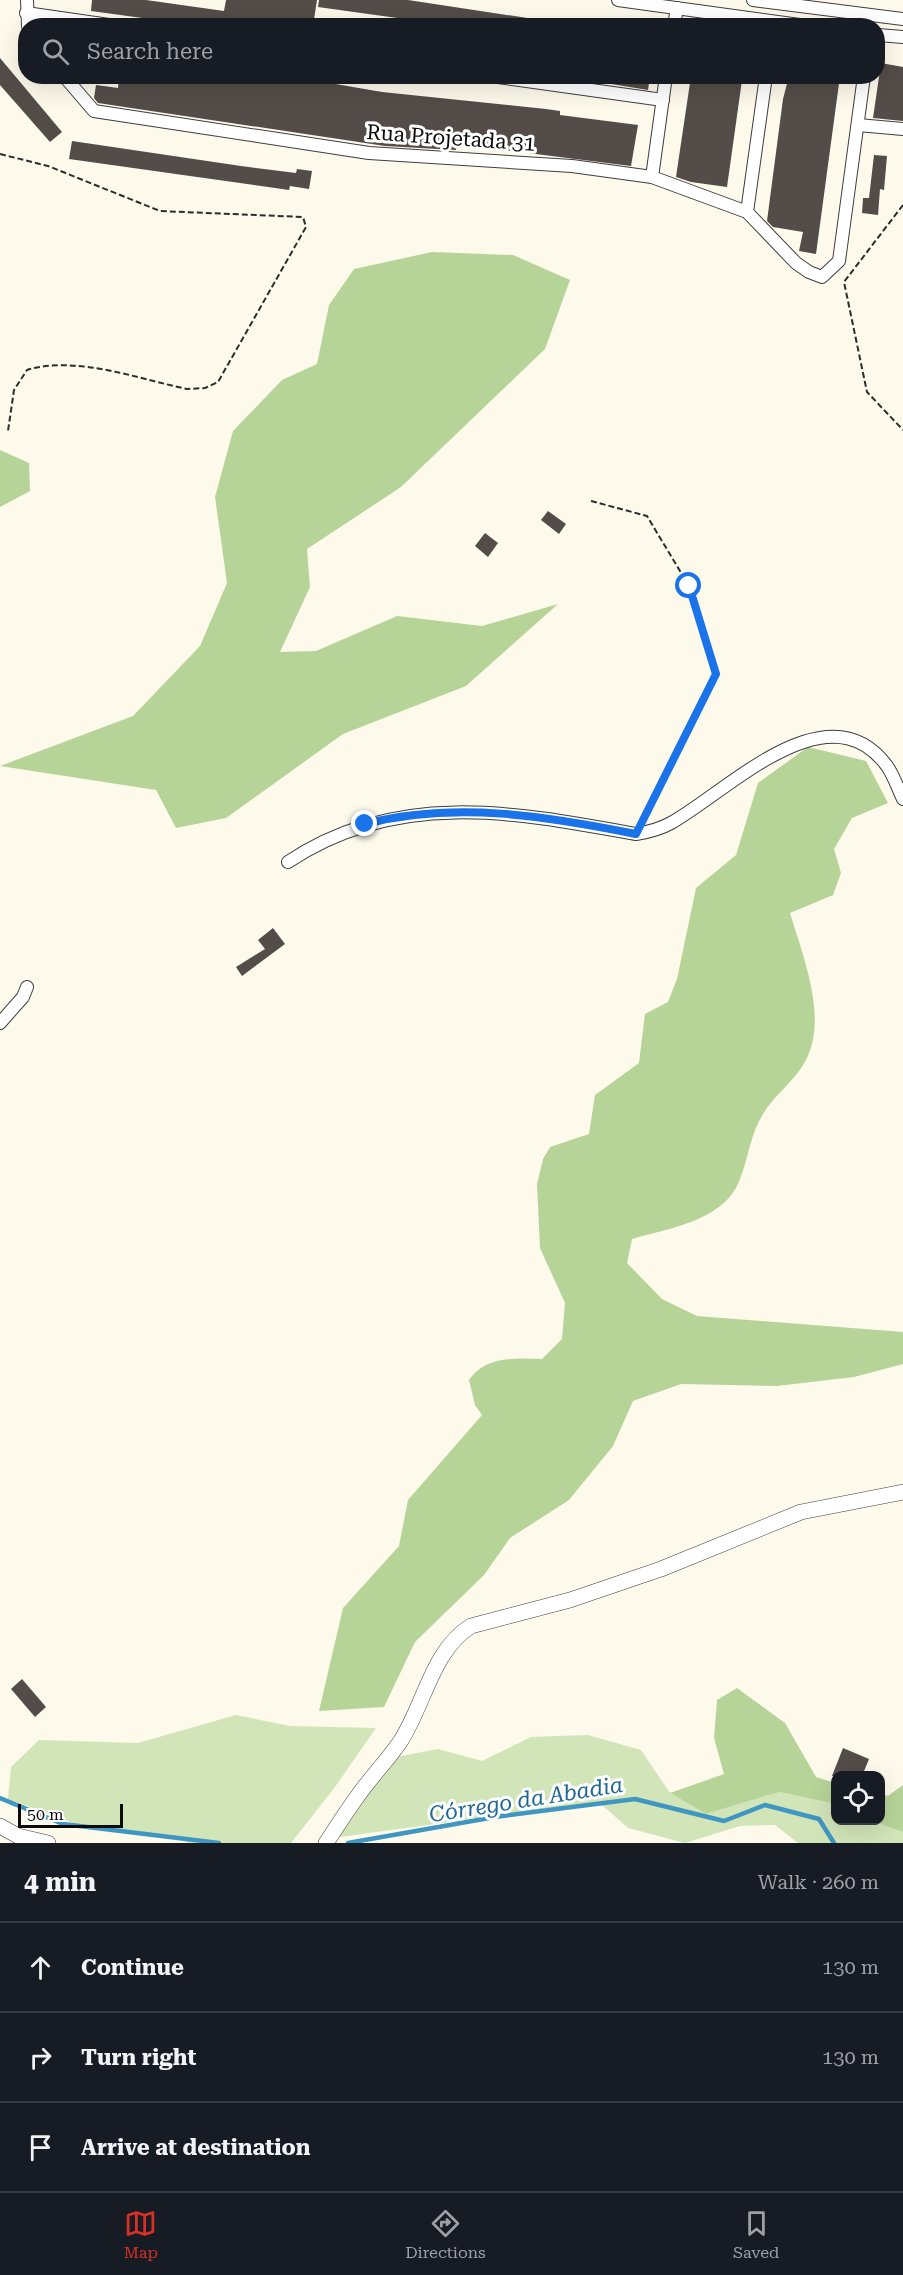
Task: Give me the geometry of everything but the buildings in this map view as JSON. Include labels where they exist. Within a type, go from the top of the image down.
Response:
[{"type":"street","points":[[27,0],[27,18]]},
{"type":"street","points":[[618,0],[742,18]]},
{"type":"street","points":[[753,0],[861,18]]},
{"type":"street","points":[[774,18],[776,2]]},
{"type":"street","points":[[675,18],[677,8]]},
{"type":"street","points":[[885,20],[903,19]]},
{"type":"street","points":[[885,35],[903,37]]},
{"type":"street","name":"Rua Projetada 31","points":[[71,84],[94,111],[369,153],[572,166],[652,177],[747,212],[796,263],[822,277],[839,261],[858,125]]},
{"type":"street","points":[[548,84],[663,100]]},
{"type":"street","points":[[652,177],[665,84]]},
{"type":"street","points":[[747,212],[765,84]]},
{"type":"street","points":[[863,84],[858,125],[903,129]]},
{"type":"street","points":[[288,862],[316,843],[342,831],[398,816],[443,812],[534,816],[636,834],[670,824],[771,756],[807,741],[825,737],[844,738],[866,746],[887,766],[903,799]]},
{"type":"street","points":[[0,1023],[23,997],[27,987]]},
{"type":"street","points":[[326,1843],[356,1798],[399,1743],[419,1709],[446,1649],[465,1630],[570,1600],[661,1569],[801,1512],[903,1492]]},
{"type":"street","points":[[0,1826],[18,1836],[48,1843]]},
{"type":"path","points":[[0,154],[48,166],[160,211],[303,217],[306,227],[218,382],[205,388],[187,389],[73,365],[47,364],[27,370],[15,390],[8,431]]},
{"type":"path","points":[[903,206],[844,282],[867,392],[903,429]]},
{"type":"path","points":[[591,501],[647,516],[689,586],[716,674],[636,834]]},
{"type":"green space","points":[[432,252],[513,255],[570,280],[545,349],[401,487],[307,549],[310,587],[280,652],[316,651],[397,616],[482,626],[558,604],[466,686],[343,734],[226,818],[176,828],[156,790],[0,766],[133,716],[200,646],[227,583],[215,497],[233,431],[282,380],[317,364],[329,305],[354,269]]},
{"type":"green space","points":[[0,450],[29,463],[30,491],[0,507]]},
{"type":"green space","points":[[808,747],[866,761],[888,803],[852,818],[834,849],[841,873],[833,895],[790,913],[811,986],[815,1025],[812,1043],[802,1067],[759,1121],[740,1179],[733,1193],[722,1205],[694,1221],[632,1239],[627,1263],[662,1299],[697,1316],[903,1332],[903,1364],[854,1377],[777,1386],[681,1384],[633,1401],[613,1446],[569,1500],[510,1538],[484,1575],[415,1642],[384,1707],[319,1711],[343,1608],[399,1546],[408,1500],[482,1415],[475,1405],[469,1380],[483,1366],[501,1360],[542,1359],[562,1339],[565,1303],[540,1248],[537,1184],[543,1159],[550,1147],[589,1134],[595,1095],[639,1063],[645,1014],[668,1002],[677,979],[696,888],[736,855],[758,783]]},
{"type":"green space","points":[[737,1688],[785,1723],[816,1777],[831,1782],[831,1803],[779,1792],[706,1814],[670,1793],[724,1774],[714,1738],[717,1700]]},
{"type":"green space","points":[[236,1715],[290,1726],[376,1728],[335,1787],[291,1843],[188,1843],[182,1839],[78,1825],[8,1799],[11,1767],[39,1740],[138,1743]]},
{"type":"green space","points":[[588,1735],[641,1750],[670,1793],[706,1814],[779,1792],[831,1803],[831,1825],[883,1825],[903,1832],[903,1843],[798,1843],[775,1825],[740,1826],[685,1843],[628,1828],[601,1804],[552,1808],[333,1838],[396,1757],[438,1749],[482,1761],[531,1737]]},
{"type":"green space","points":[[903,1785],[903,1832],[883,1825],[885,1795],[888,1796]]},
{"type":"waterway","name":"Córrego da Abadia","points":[[0,1798],[63,1824],[219,1843]]},
{"type":"waterway","name":"Córrego da Abadia","points":[[348,1843],[495,1817],[635,1799],[724,1821],[765,1805],[819,1819],[834,1843]]},
{"type":"route","points":[[365,824],[398,816],[443,812],[534,816],[636,834],[716,674],[689,586]]}]
